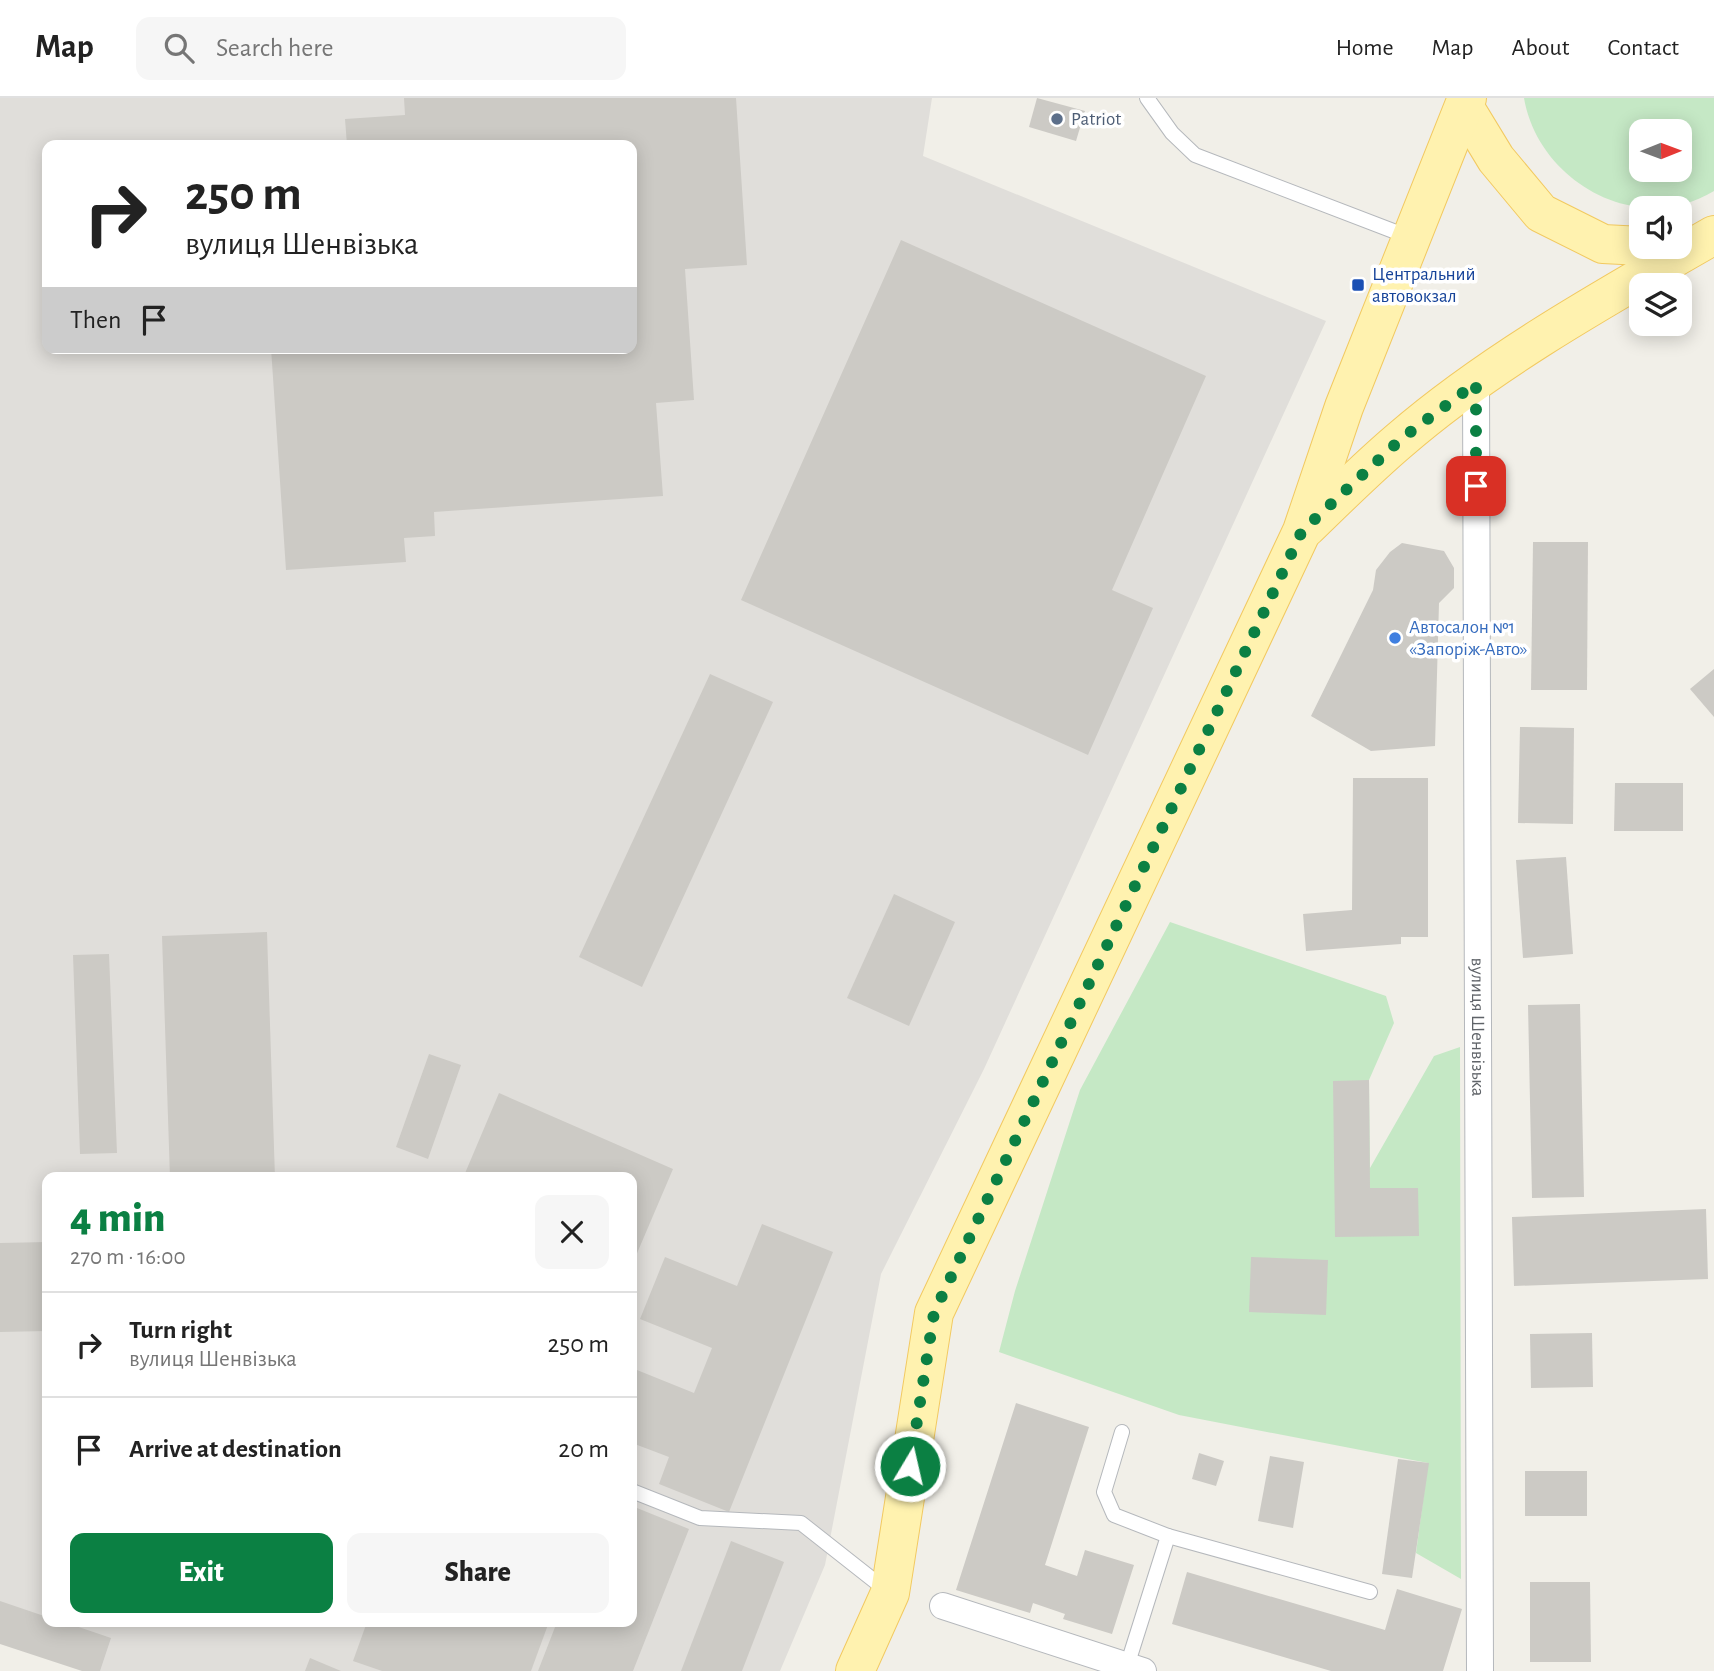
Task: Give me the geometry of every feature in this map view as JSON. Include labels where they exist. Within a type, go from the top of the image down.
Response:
[{"type":"main road","points":[[855,1671],[890,1593],[934,1313],[1302,531],[1345,407],[1466,103]]},
{"type":"main road","points":[[1466,103],[1496,159],[1541,213],[1603,244],[1629,245]]},
{"type":"main road","points":[[1302,531],[1401,439],[1476,383],[1589,307],[1714,233]]},
{"type":"main road","points":[[1692,240],[1714,233]]},
{"type":"street","name":"вулиця Шенвізька","points":[[1476,383],[1480,1671]]},
{"type":"street","points":[[943,1606],[1135,1669]]},
{"type":"lane","points":[[1147,98],[1172,134],[1195,155],[1414,239]]},
{"type":"lane","points":[[1122,1432],[1104,1492],[1114,1514],[1168,1536],[1370,1592]]},
{"type":"lane","points":[[637,1493],[700,1518],[801,1523],[890,1593]]},
{"type":"lane","points":[[1135,1669],[1168,1536]]},
{"type":"shaded area","points":[[0,98],[932,98],[923,156],[1326,321],[984,1069],[881,1274],[825,1565],[780,1671],[92,1671],[0,1638]]},
{"type":"green space","points":[[1524,98],[1714,98],[1714,191],[1692,201],[1692,196],[1629,196],[1629,205],[1624,204],[1595,193],[1570,176],[1549,154],[1533,128]]},
{"type":"green space","points":[[1170,922],[1386,996],[1394,1023],[1369,1080],[1370,1168],[1434,1056],[1460,1047],[1461,1579],[1416,1553],[1428,1463],[1179,1415],[999,1352],[1015,1291],[1080,1090]]},
{"type":"building","points":[[404,98],[736,98],[747,265],[685,269],[694,400],[656,403],[663,496],[434,512],[435,536],[404,538],[406,562],[286,570],[271,354],[637,354],[637,140],[347,140],[345,119],[405,115]]},
{"type":"building","name":"Patriot","points":[[1037,98],[1085,111],[1076,141],[1029,127]]},
{"type":"building","points":[[901,240],[1206,376],[1112,590],[1153,608],[1088,755],[741,600]]},
{"type":"building","points":[[1533,542],[1588,542],[1587,690],[1531,690]]},
{"type":"building","points":[[1402,543],[1444,551],[1454,568],[1454,588],[1439,603],[1435,746],[1371,751],[1311,716],[1373,590],[1376,570],[1390,552]]},
{"type":"building","points":[[1714,669],[1714,717],[1690,689]]},
{"type":"building","points":[[710,674],[773,702],[642,987],[579,957]]},
{"type":"building","points":[[1520,727],[1574,728],[1573,824],[1518,823]]},
{"type":"building","points":[[1353,778],[1428,778],[1428,937],[1401,937],[1401,944],[1306,951],[1303,914],[1352,910]]},
{"type":"building","points":[[1615,783],[1683,783],[1683,831],[1614,831]]},
{"type":"building","points":[[1566,857],[1573,954],[1523,958],[1516,860]]},
{"type":"building","points":[[894,894],[955,922],[909,1026],[847,998]]},
{"type":"building","points":[[267,932],[275,1172],[170,1172],[162,936]]},
{"type":"building","points":[[109,954],[117,1153],[80,1154],[73,955]]},
{"type":"building","points":[[1580,1004],[1584,1197],[1532,1198],[1528,1005]]},
{"type":"building","points":[[429,1054],[461,1065],[428,1159],[396,1147]]},
{"type":"building","points":[[1369,1080],[1370,1188],[1418,1188],[1419,1236],[1335,1237],[1333,1081]]},
{"type":"building","points":[[499,1093],[673,1169],[637,1253],[637,1172],[466,1172]]},
{"type":"building","points":[[1706,1209],[1708,1279],[1514,1286],[1512,1217]]},
{"type":"building","points":[[762,1224],[833,1252],[729,1512],[659,1484],[669,1457],[637,1445],[637,1370],[694,1393],[712,1348],[640,1319],[665,1257],[737,1286]]},
{"type":"building","points":[[42,1242],[42,1331],[0,1332],[0,1243]]},
{"type":"building","points":[[1251,1257],[1328,1260],[1326,1315],[1249,1312]]},
{"type":"building","points":[[1592,1333],[1593,1387],[1531,1388],[1530,1334]]},
{"type":"building","points":[[1016,1403],[1089,1427],[1045,1565],[1077,1576],[1085,1550],[1134,1565],[1112,1634],[1063,1619],[1065,1614],[1033,1603],[1030,1613],[956,1590]]},
{"type":"building","points":[[1199,1453],[1224,1461],[1216,1486],[1192,1479]]},
{"type":"building","points":[[1270,1456],[1304,1462],[1293,1528],[1258,1521]]},
{"type":"building","points":[[1398,1459],[1429,1463],[1412,1578],[1382,1574]]},
{"type":"building","points":[[1525,1471],[1587,1471],[1587,1516],[1525,1516]]},
{"type":"building","points":[[637,1508],[689,1529],[633,1671],[538,1671],[555,1627],[637,1627]]},
{"type":"building","points":[[731,1541],[784,1562],[742,1671],[681,1671]]},
{"type":"building","points":[[1187,1572],[1385,1630],[1397,1589],[1462,1609],[1443,1671],[1331,1671],[1172,1624]]},
{"type":"building","points":[[1530,1582],[1590,1582],[1591,1662],[1530,1662]]},
{"type":"building","points":[[0,1601],[42,1615],[42,1627],[79,1627],[111,1638],[100,1671],[82,1671],[0,1644]]},
{"type":"building","points":[[365,1627],[547,1627],[531,1671],[382,1671],[353,1661]]},
{"type":"building","points":[[310,1658],[341,1671],[305,1671]]},
{"type":"place","name":"Patriot","points":[[1057,119]]},
{"type":"place","name":"Центральний автовокзал","points":[[1358,285]]},
{"type":"place","name":"Автосалон №1 «Запоріж-Авто»","points":[[1395,638]]},
{"type":"route","points":[[910,1466],[934,1313],[1302,531],[1401,439],[1476,383],[1476,486]]}]
